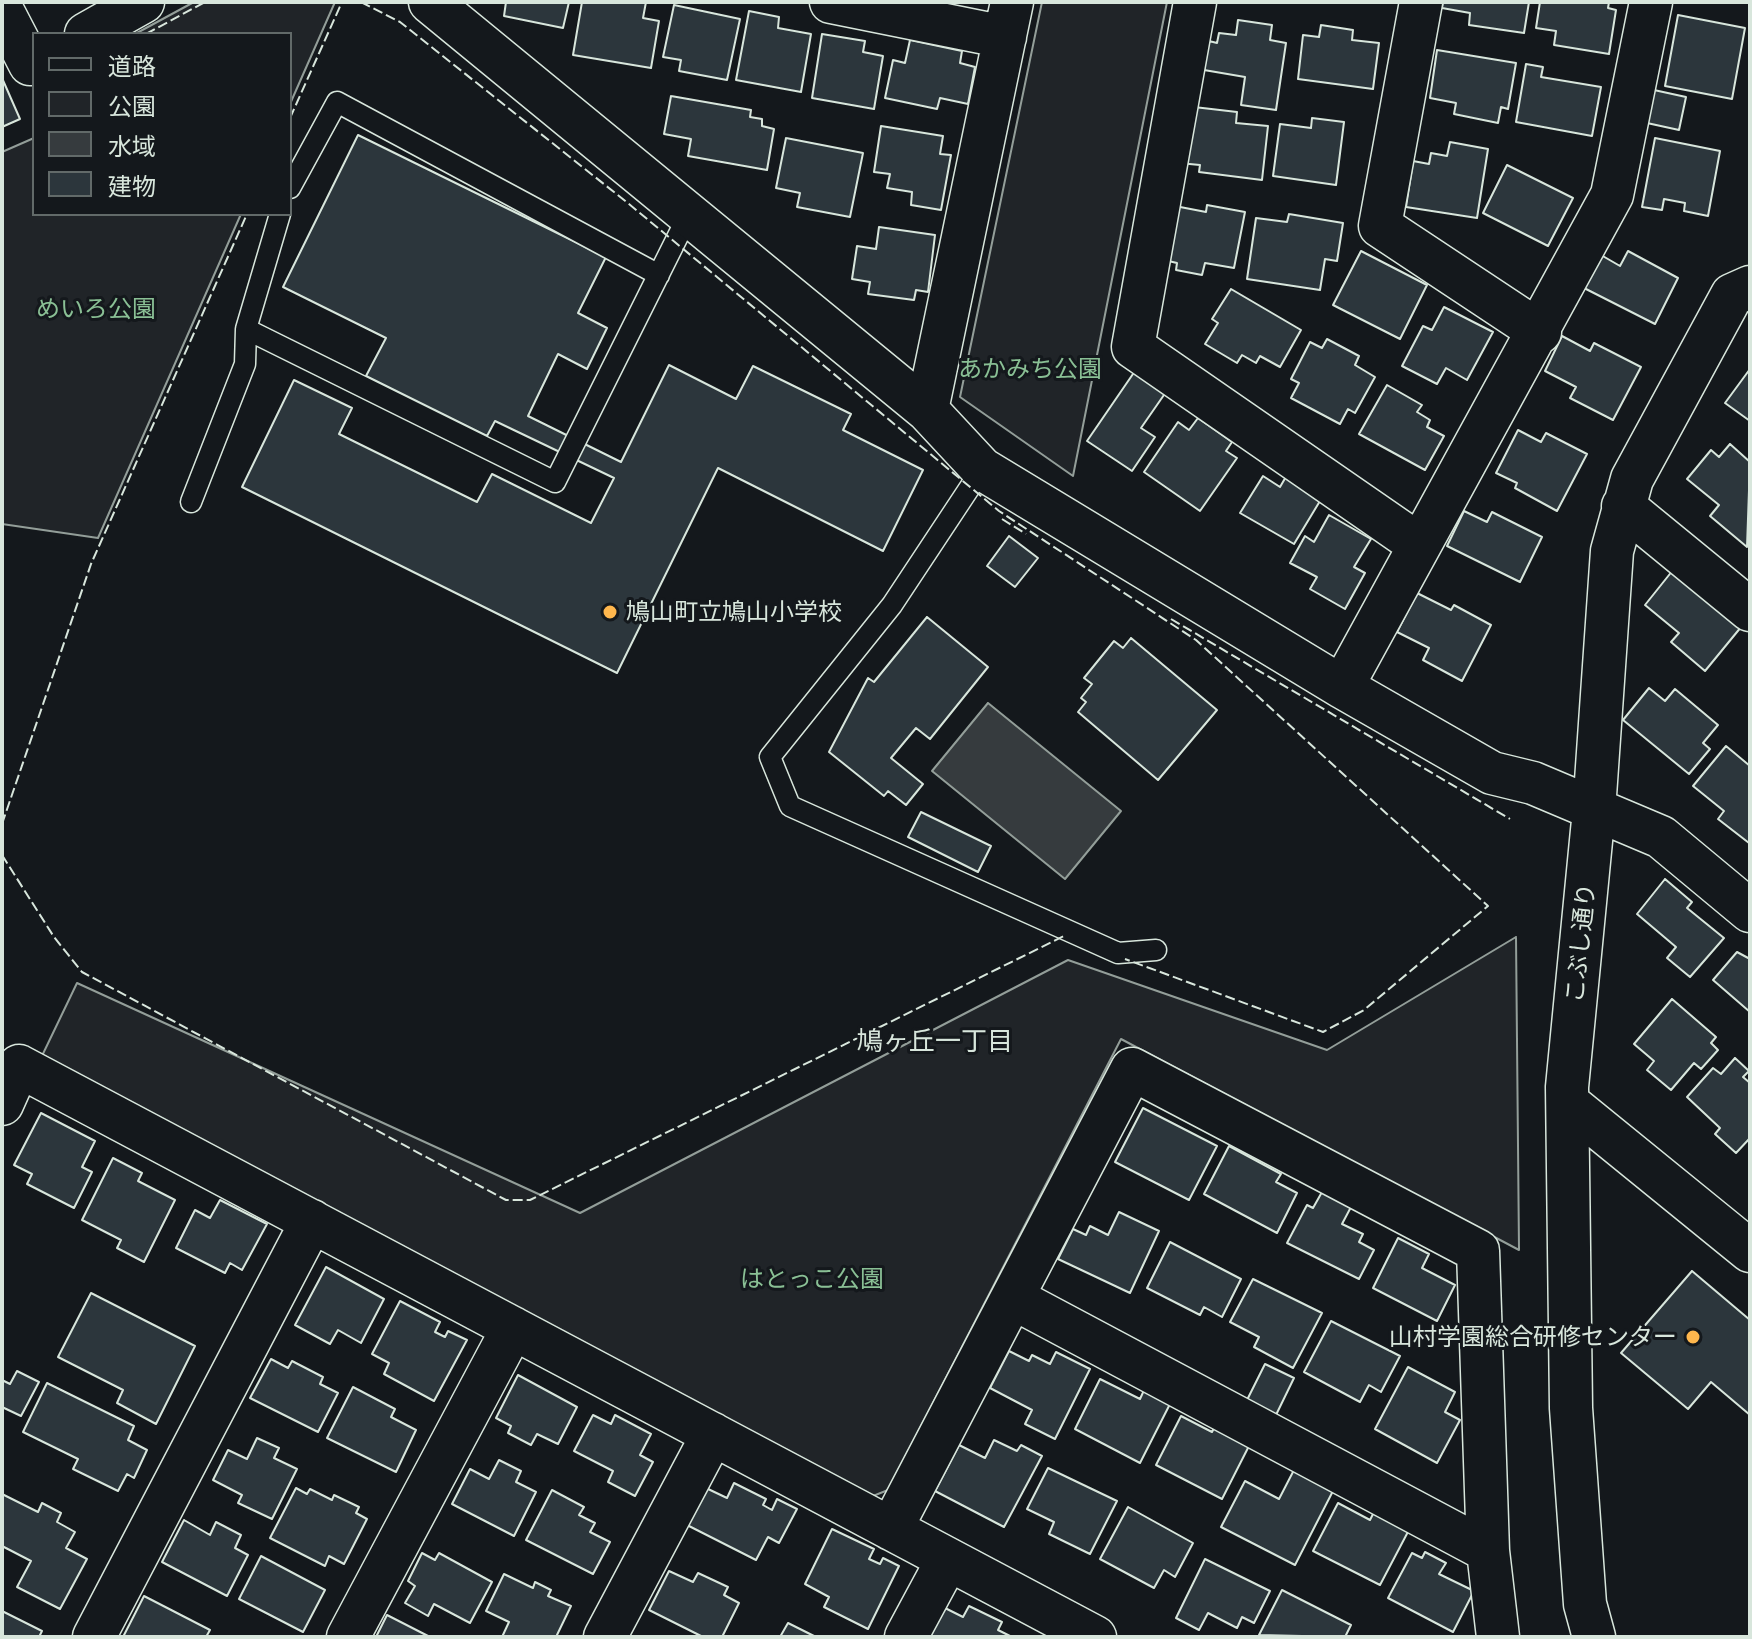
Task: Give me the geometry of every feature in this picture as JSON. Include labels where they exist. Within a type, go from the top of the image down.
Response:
[{"type":"street","points":[[90,32],[143,2]]},
{"type":"street","points":[[430,2],[690,212],[749,266],[927,410],[982,469],[1342,687],[1492,773],[1533,783],[1661,837],[1750,911]]},
{"type":"street","points":[[831,2],[1008,20],[927,410]]},
{"type":"street","points":[[1195,2],[1133,347],[1418,544]]},
{"type":"street","points":[[1421,2],[1380,226],[1540,332]]},
{"type":"street","points":[[1342,687],[1418,544],[1540,332],[1612,195],[1651,2]]},
{"type":"street","points":[[2,10],[32,63]]},
{"type":"street","name":"こぶし通り","points":[[1594,1637],[1585,1604],[1571,1408],[1568,1103],[1594,810],[1611,563],[1632,479],[1732,295],[1750,287]]},
{"type":"street","points":[[1623,506],[1750,610]]},
{"type":"street","points":[[2,1104],[19,1066],[1095,1637]]},
{"type":"street","points":[[891,1529],[1132,1069],[1478,1251],[1488,1551],[1498,1637]]},
{"type":"street","points":[[1568,1103],[1750,1251]]},
{"type":"street","points":[[94,1637],[312,1221]]},
{"type":"street","points":[[1013,1298],[1488,1551]]},
{"type":"street","points":[[348,1637],[513,1328]]},
{"type":"street","points":[[605,1637],[713,1434]]},
{"type":"street","points":[[906,1637],[948,1559]]},
{"type":"lane","points":[[292,184],[337,102],[659,275]]},
{"type":"lane","points":[[246,329],[555,482],[690,212]]},
{"type":"lane","points":[[191,502],[245,364],[246,329],[279,216]]},
{"type":"lane","points":[[982,469],[892,605],[770,757],[790,806],[1118,953],[1156,950]]},
{"type":"green space","points":[[194,2],[335,2],[292,99],[292,32],[139,32]]},
{"type":"green space","name":"あかみち公園","points":[[1042,2],[1167,2],[1073,476],[960,397]]},
{"type":"green space","name":"めいろ公園","points":[[32,139],[32,216],[240,216],[98,538],[2,524],[2,152]]},
{"type":"green space","name":"はとっこ公園","points":[[1516,937],[1519,1250],[1121,1039],[888,1490],[873,1496],[40,1060],[77,983],[580,1213],[1068,960],[1327,1050]]},
{"type":"water","points":[[988,703],[1121,811],[1065,879],[932,771]]},
{"type":"building","points":[[506,2],[569,2],[563,28],[504,16]]},
{"type":"building","points":[[582,2],[646,2],[643,18],[659,21],[651,68],[573,55]]},
{"type":"building","points":[[1443,2],[1529,2],[1524,33],[1469,25],[1470,13],[1442,8]]},
{"type":"building","points":[[1540,2],[1609,2],[1608,8],[1616,10],[1609,54],[1554,45],[1556,31],[1536,28]]},
{"type":"building","points":[[674,5],[740,19],[727,80],[679,71],[681,60],[663,57]]},
{"type":"building","points":[[749,11],[779,17],[778,28],[811,34],[801,92],[736,80]]},
{"type":"building","points":[[1678,15],[1745,28],[1732,99],[1665,86]]},
{"type":"building","points":[[1238,20],[1272,25],[1270,40],[1286,43],[1276,110],[1241,105],[1245,77],[1204,70],[1209,41],[1217,43],[1219,33],[1236,35]]},
{"type":"building","points":[[1321,25],[1353,30],[1352,40],[1379,43],[1373,89],[1298,79],[1303,35],[1319,37]]},
{"type":"building","points":[[822,34],[865,41],[863,52],[883,56],[874,109],[812,98]]},
{"type":"building","points":[[910,40],[962,51],[960,63],[975,67],[968,104],[940,98],[937,109],[885,98],[893,60],[905,63]]},
{"type":"building","points":[[1437,50],[1516,63],[1508,109],[1501,107],[1498,123],[1454,114],[1456,103],[1430,98]]},
{"type":"building","points":[[1526,64],[1543,67],[1541,77],[1601,87],[1592,136],[1516,122]]},
{"type":"building","points":[[2,78],[20,119],[2,127]]},
{"type":"building","points":[[1654,90],[1686,97],[1679,130],[1647,123]]},
{"type":"building","points":[[671,96],[751,110],[750,117],[762,119],[762,126],[774,129],[767,170],[688,156],[691,139],[664,134]]},
{"type":"building","points":[[1194,107],[1237,112],[1236,123],[1268,126],[1262,180],[1199,172],[1200,165],[1179,163]]},
{"type":"building","points":[[1312,118],[1344,122],[1336,185],[1273,176],[1280,124],[1311,128]]},
{"type":"building","points":[[881,126],[943,136],[940,154],[951,155],[941,210],[911,205],[912,192],[887,188],[890,174],[874,172]]},
{"type":"building","points":[[358,135],[606,257],[578,313],[607,328],[587,369],[558,354],[528,416],[621,462],[669,365],[736,399],[753,366],[851,414],[843,430],[923,470],[883,551],[718,468],[617,673],[242,487],[294,380],[352,408],[339,434],[477,502],[492,474],[591,523],[614,478],[495,421],[487,436],[366,376],[386,338],[283,287]]},
{"type":"building","points":[[786,138],[863,153],[850,217],[797,207],[800,193],[776,188]]},
{"type":"building","points":[[1655,138],[1720,151],[1708,216],[1684,211],[1685,203],[1664,199],[1662,210],[1642,207]]},
{"type":"building","points":[[1450,142],[1488,149],[1477,218],[1406,207],[1413,161],[1429,164],[1431,153],[1447,156]]},
{"type":"building","points":[[1507,165],[1573,198],[1548,246],[1483,213]]},
{"type":"building","points":[[1207,205],[1245,212],[1234,268],[1205,263],[1202,275],[1176,270],[1177,263],[1164,260],[1175,206],[1206,212]]},
{"type":"building","points":[[1289,214],[1343,223],[1337,261],[1325,259],[1320,290],[1247,279],[1256,218],[1287,222]]},
{"type":"building","points":[[879,227],[935,235],[928,292],[916,290],[914,300],[868,294],[870,282],[852,279],[857,246],[876,249]]},
{"type":"building","points":[[1361,251],[1427,285],[1400,339],[1333,305]]},
{"type":"building","points":[[1628,251],[1678,278],[1655,324],[1584,288],[1601,255],[1620,266]]},
{"type":"building","points":[[1231,289],[1301,330],[1280,367],[1260,356],[1256,363],[1242,355],[1237,363],[1205,344],[1218,323],[1212,319]]},
{"type":"building","points":[[1444,307],[1493,332],[1467,380],[1446,368],[1437,384],[1402,366],[1423,326],[1432,330]]},
{"type":"building","points":[[1562,336],[1590,351],[1594,343],[1641,367],[1613,420],[1570,398],[1576,387],[1545,371]]},
{"type":"building","points":[[1327,339],[1359,356],[1355,365],[1375,377],[1355,413],[1348,409],[1340,424],[1291,398],[1299,383],[1291,379],[1310,342],[1322,348]]},
{"type":"building","points":[[1750,369],[1750,421],[1725,403]]},
{"type":"building","points":[[1135,371],[1166,392],[1141,428],[1155,437],[1132,471],[1087,441]]},
{"type":"building","points":[[1387,385],[1422,405],[1417,412],[1430,420],[1427,427],[1444,436],[1425,470],[1359,434]]},
{"type":"building","points":[[1198,418],[1232,442],[1226,451],[1237,458],[1200,511],[1144,472],[1178,422],[1189,430]]},
{"type":"building","points":[[1518,430],[1541,442],[1546,433],[1587,454],[1557,511],[1515,488],[1517,483],[1496,473]]},
{"type":"building","points":[[1730,444],[1750,462],[1747,547],[1710,516],[1719,505],[1687,479],[1711,450],[1719,457]]},
{"type":"building","points":[[1287,475],[1323,496],[1294,544],[1240,513],[1263,476],[1280,487]]},
{"type":"building","points":[[1464,511],[1487,522],[1492,512],[1542,537],[1520,582],[1447,546]]},
{"type":"building","points":[[1329,515],[1371,539],[1354,567],[1365,573],[1345,609],[1310,589],[1317,577],[1290,563],[1305,536],[1314,542]]},
{"type":"building","points":[[1009,536],[1038,558],[1015,587],[987,566]]},
{"type":"building","points":[[1677,565],[1746,621],[1705,671],[1671,642],[1679,633],[1645,605]]},
{"type":"building","points":[[1417,593],[1451,610],[1454,605],[1491,625],[1462,681],[1423,660],[1429,648],[1397,632]]},
{"type":"building","points":[[927,617],[988,667],[930,739],[916,728],[891,758],[923,784],[906,805],[888,791],[884,796],[829,752],[868,678],[874,682]]},
{"type":"building","points":[[1131,638],[1217,710],[1158,780],[1078,712],[1086,702],[1081,698],[1092,684],[1084,678],[1114,641],[1123,648]]},
{"type":"building","points":[[1649,688],[1665,701],[1675,689],[1718,725],[1703,743],[1710,749],[1689,774],[1623,720]]},
{"type":"building","points":[[1726,746],[1750,766],[1749,843],[1718,819],[1724,811],[1693,786]]},
{"type":"building","points":[[921,812],[991,846],[978,872],[908,837]]},
{"type":"building","points":[[1665,879],[1692,902],[1687,908],[1724,938],[1690,977],[1667,958],[1676,947],[1637,914]]},
{"type":"building","points":[[1737,952],[1750,959],[1750,1012],[1713,980]]},
{"type":"building","points":[[1672,999],[1716,1037],[1711,1043],[1718,1050],[1701,1069],[1694,1063],[1671,1090],[1647,1070],[1654,1061],[1634,1044]]},
{"type":"building","points":[[1735,1058],[1749,1071],[1743,1077],[1750,1083],[1750,1138],[1736,1153],[1715,1134],[1720,1128],[1687,1097],[1713,1068],[1721,1074]]},
{"type":"building","points":[[1143,1108],[1217,1146],[1189,1200],[1115,1162]]},
{"type":"building","points":[[41,1113],[95,1141],[82,1167],[92,1172],[74,1208],[27,1184],[32,1174],[14,1165]]},
{"type":"building","points":[[1229,1146],[1281,1174],[1276,1182],[1297,1193],[1277,1233],[1204,1194]]},
{"type":"building","points":[[113,1158],[142,1173],[138,1181],[175,1200],[144,1262],[117,1248],[121,1240],[82,1220]]},
{"type":"building","points":[[1322,1192],[1351,1207],[1342,1224],[1363,1234],[1359,1242],[1374,1250],[1359,1279],[1287,1243],[1307,1205],[1313,1208]]},
{"type":"building","points":[[220,1200],[267,1224],[242,1270],[230,1263],[225,1273],[176,1248],[195,1210],[210,1218]]},
{"type":"building","points":[[1119,1212],[1159,1231],[1130,1293],[1058,1259],[1073,1229],[1086,1235],[1090,1226],[1108,1235]]},
{"type":"building","points":[[1398,1238],[1429,1254],[1422,1268],[1455,1285],[1437,1321],[1373,1288]]},
{"type":"building","points":[[1170,1242],[1241,1279],[1222,1317],[1204,1307],[1200,1315],[1147,1288]]},
{"type":"building","points":[[326,1267],[384,1299],[361,1343],[338,1330],[330,1344],[295,1325]]},
{"type":"building","name":"山村学園総合研修センター","points":[[1692,1271],[1750,1320],[1750,1415],[1711,1382],[1688,1409],[1621,1353]]},
{"type":"building","points":[[1253,1279],[1322,1313],[1293,1368],[1254,1347],[1259,1337],[1230,1322]]},
{"type":"building","points":[[91,1293],[195,1346],[156,1424],[117,1403],[123,1390],[58,1357]]},
{"type":"building","points":[[400,1301],[440,1322],[435,1332],[445,1337],[448,1331],[467,1340],[434,1401],[384,1374],[389,1363],[372,1354]]},
{"type":"building","points":[[1331,1321],[1400,1356],[1381,1392],[1369,1385],[1360,1402],[1304,1372]]},
{"type":"building","points":[[1009,1351],[1029,1361],[1032,1355],[1050,1364],[1056,1352],[1090,1369],[1055,1439],[1025,1424],[1032,1410],[990,1388]]},
{"type":"building","points":[[271,1359],[288,1368],[292,1361],[323,1377],[320,1384],[338,1393],[318,1432],[250,1398]]},
{"type":"building","points":[[1265,1364],[1294,1378],[1275,1417],[1246,1402]]},
{"type":"building","points":[[1408,1367],[1455,1392],[1445,1412],[1460,1420],[1437,1463],[1375,1429]]},
{"type":"building","points":[[17,1371],[39,1382],[21,1416],[2,1407],[2,1380],[10,1384]]},
{"type":"building","points":[[518,1375],[577,1407],[558,1444],[537,1434],[531,1445],[508,1433],[511,1426],[496,1418]]},
{"type":"building","points":[[1100,1379],[1140,1399],[1145,1388],[1171,1402],[1140,1463],[1075,1429]]},
{"type":"building","points":[[47,1383],[134,1426],[128,1440],[147,1450],[134,1478],[127,1474],[118,1491],[73,1469],[78,1459],[23,1432]]},
{"type":"building","points":[[353,1387],[395,1409],[391,1417],[416,1430],[396,1472],[327,1438]]},
{"type":"building","points":[[593,1415],[611,1424],[615,1415],[651,1434],[640,1455],[653,1462],[635,1496],[608,1482],[613,1471],[574,1451]]},
{"type":"building","points":[[1181,1416],[1212,1432],[1216,1424],[1251,1442],[1222,1499],[1156,1465]]},
{"type":"building","points":[[257,1438],[279,1448],[274,1458],[297,1469],[272,1519],[238,1503],[242,1495],[213,1480],[228,1450],[247,1459]]},
{"type":"building","points":[[994,1440],[1017,1451],[1021,1445],[1042,1456],[1004,1527],[935,1491],[959,1445],[985,1458]]},
{"type":"building","points":[[499,1460],[521,1471],[516,1482],[536,1492],[514,1536],[452,1504],[470,1469],[489,1479]]},
{"type":"building","points":[[1048,1468],[1117,1501],[1090,1554],[1049,1534],[1054,1522],[1027,1509]]},
{"type":"building","points":[[1295,1468],[1334,1489],[1295,1565],[1221,1527],[1245,1481],[1279,1499]]},
{"type":"building","points":[[734,1483],[766,1499],[763,1505],[772,1510],[777,1499],[797,1509],[779,1543],[768,1537],[756,1560],[687,1525],[706,1488],[727,1498]]},
{"type":"building","points":[[296,1488],[307,1494],[310,1489],[332,1500],[334,1495],[359,1507],[356,1513],[367,1519],[344,1564],[329,1556],[325,1566],[270,1538]]},
{"type":"building","points":[[552,1490],[584,1507],[579,1515],[595,1523],[590,1532],[610,1542],[593,1574],[526,1540]]},
{"type":"building","points":[[2,1494],[38,1512],[42,1503],[61,1513],[57,1522],[75,1532],[66,1548],[87,1559],[60,1609],[17,1587],[31,1561],[2,1546]]},
{"type":"building","points":[[1338,1503],[1370,1520],[1375,1510],[1410,1528],[1380,1585],[1313,1551]]},
{"type":"building","points":[[1128,1507],[1193,1543],[1175,1577],[1164,1570],[1154,1588],[1100,1559]]},
{"type":"building","points":[[184,1520],[210,1535],[216,1522],[241,1535],[235,1548],[248,1555],[227,1596],[162,1562]]},
{"type":"building","points":[[832,1529],[874,1549],[869,1559],[880,1564],[883,1558],[899,1566],[868,1629],[824,1607],[829,1597],[805,1584]]},
{"type":"building","points":[[1425,1552],[1446,1563],[1439,1574],[1474,1591],[1453,1632],[1388,1598],[1412,1553],[1422,1558]]},
{"type":"building","points":[[422,1553],[435,1560],[439,1553],[492,1582],[470,1623],[434,1604],[428,1616],[405,1603],[415,1586],[408,1581]]},
{"type":"building","points":[[261,1556],[325,1590],[303,1632],[239,1599]]},
{"type":"building","points":[[1205,1559],[1270,1591],[1254,1623],[1242,1617],[1237,1628],[1208,1613],[1199,1630],[1176,1618]]},
{"type":"building","points":[[669,1571],[693,1582],[698,1573],[728,1587],[724,1595],[739,1603],[722,1637],[703,1637],[649,1610]]},
{"type":"building","points":[[504,1574],[533,1588],[535,1582],[551,1590],[548,1596],[571,1606],[556,1637],[502,1637],[509,1622],[486,1611]]},
{"type":"building","points":[[1282,1590],[1351,1625],[1345,1637],[1259,1635]]},
{"type":"building","points":[[144,1596],[210,1630],[206,1637],[123,1637]]},
{"type":"building","points":[[969,1606],[1002,1622],[998,1630],[1012,1637],[929,1637],[945,1608],[963,1617]]},
{"type":"building","points":[[2,1611],[42,1631],[39,1637],[2,1637]]},
{"type":"building","points":[[387,1615],[430,1637],[376,1637]]},
{"type":"building","points":[[788,1623],[816,1637],[780,1637]]},
{"type":"fence","points":[[150,32],[205,2]]},
{"type":"fence","points":[[292,114],[342,2]]},
{"type":"fence","points":[[361,2],[400,22],[629,204],[999,511],[1196,640],[1488,906],[1364,1010],[1323,1032],[1125,959]]},
{"type":"fence","points":[[2,824],[91,564],[246,216]]},
{"type":"fence","points":[[1002,519],[1026,534]]},
{"type":"fence","points":[[1171,619],[1510,819]]},
{"type":"fence","points":[[2,855],[54,937],[82,972],[506,1200],[530,1200],[1064,936]]},
{"type":"place","name":"鳩山町立鳩山小学校","points":[[610,612]]},
{"type":"place","name":"山村学園総合研修センター","points":[[1693,1337]]},
{"type":"district","name":"鳩ヶ丘一丁目","points":[[935,1042]]}]
